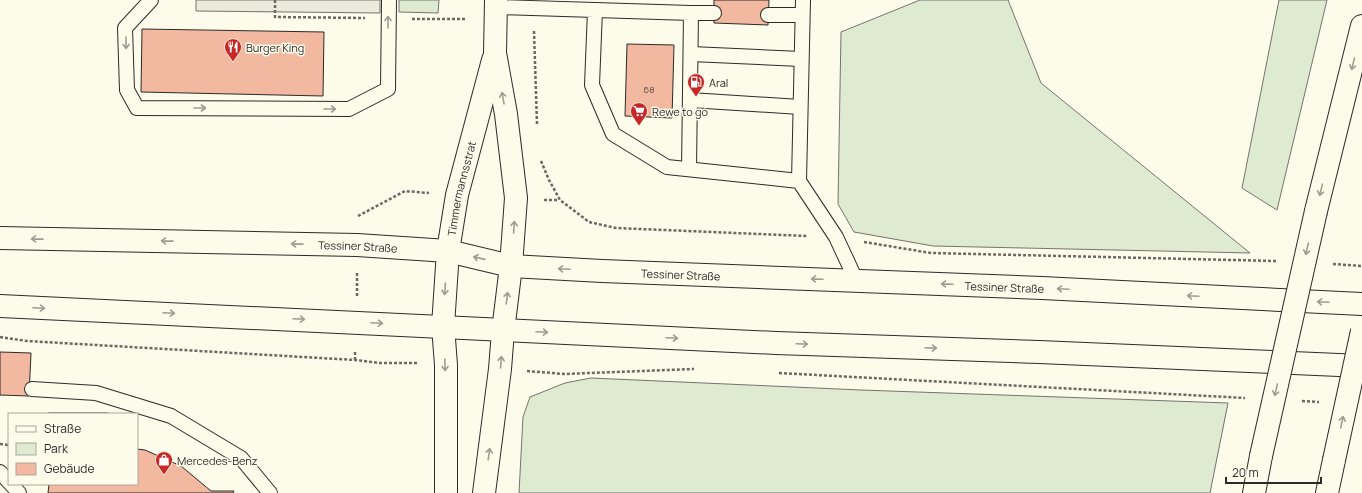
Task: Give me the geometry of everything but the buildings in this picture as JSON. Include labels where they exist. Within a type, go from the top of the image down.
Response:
[{"type":"main road","name":"Timmermannsstrat","points":[[484,493],[498,393],[503,331],[511,266],[516,198],[506,114],[495,53],[496,4]]},
{"type":"main road","points":[[1254,493],[1316,211],[1362,26]]},
{"type":"main road","name":"Timmermannsstrat","points":[[446,493],[446,365],[443,326],[448,251],[457,195],[495,53]]},
{"type":"main road","name":"Tessiner Straße","points":[[0,238],[357,245],[448,251],[511,266],[602,271],[856,280],[1362,304]]},
{"type":"main road","points":[[0,306],[443,326],[503,331],[1362,366]]},
{"type":"main road","points":[[1327,493],[1362,331]]},
{"type":"lane","points":[[151,0],[125,28],[127,90],[136,108],[349,109],[388,89],[389,0]]},
{"type":"lane","points":[[803,0],[799,181],[836,237],[856,280]]},
{"type":"lane","points":[[496,4],[533,9],[595,10],[640,6],[714,13]]},
{"type":"lane","points":[[595,10],[592,85],[613,134],[667,167],[799,181]]},
{"type":"lane","points":[[689,169],[691,12]]},
{"type":"lane","points":[[768,15],[802,15]]},
{"type":"lane","points":[[690,54],[801,59]]},
{"type":"lane","points":[[690,100],[800,107]]},
{"type":"lane","points":[[32,389],[96,393],[171,416],[241,458],[270,493]]},
{"type":"lane","points":[[0,472],[8,481]]},
{"type":"lane","points":[[12,485],[19,493]]},
{"type":"path","points":[[533,9],[537,126]]},
{"type":"path","points":[[539,156],[549,180],[560,200],[589,222],[616,228],[836,237],[931,253],[1278,262]]},
{"type":"path","points":[[355,360],[358,285],[358,216]]},
{"type":"path","points":[[1332,264],[1362,266]]},
{"type":"path","points":[[0,337],[27,341],[355,360],[380,364],[406,362]]},
{"type":"path","points":[[545,372],[564,374],[698,369]]},
{"type":"path","points":[[777,373],[1251,398]]},
{"type":"path","points":[[1299,401],[1322,402]]},
{"type":"green space","points":[[399,0],[439,0],[438,13],[399,12]]},
{"type":"green space","points":[[920,0],[1008,0],[1041,83],[1250,253],[933,246],[854,232],[838,204],[841,32]]},
{"type":"green space","points":[[1279,0],[1327,0],[1277,210],[1242,188]]},
{"type":"green space","points":[[591,378],[861,390],[1228,403],[1210,493],[519,493],[523,417],[530,397],[565,383]]},
{"type":"shaded area","points":[[196,0],[380,0],[380,13],[196,11]]},
{"type":"place","name":"Burger King","points":[[233,62]]},
{"type":"place","name":"Aral","points":[[696,97]]},
{"type":"place","name":"Rewe to go","points":[[639,126]]},
{"type":"place","name":"Mercedes-Benz","points":[[164,475]]}]
